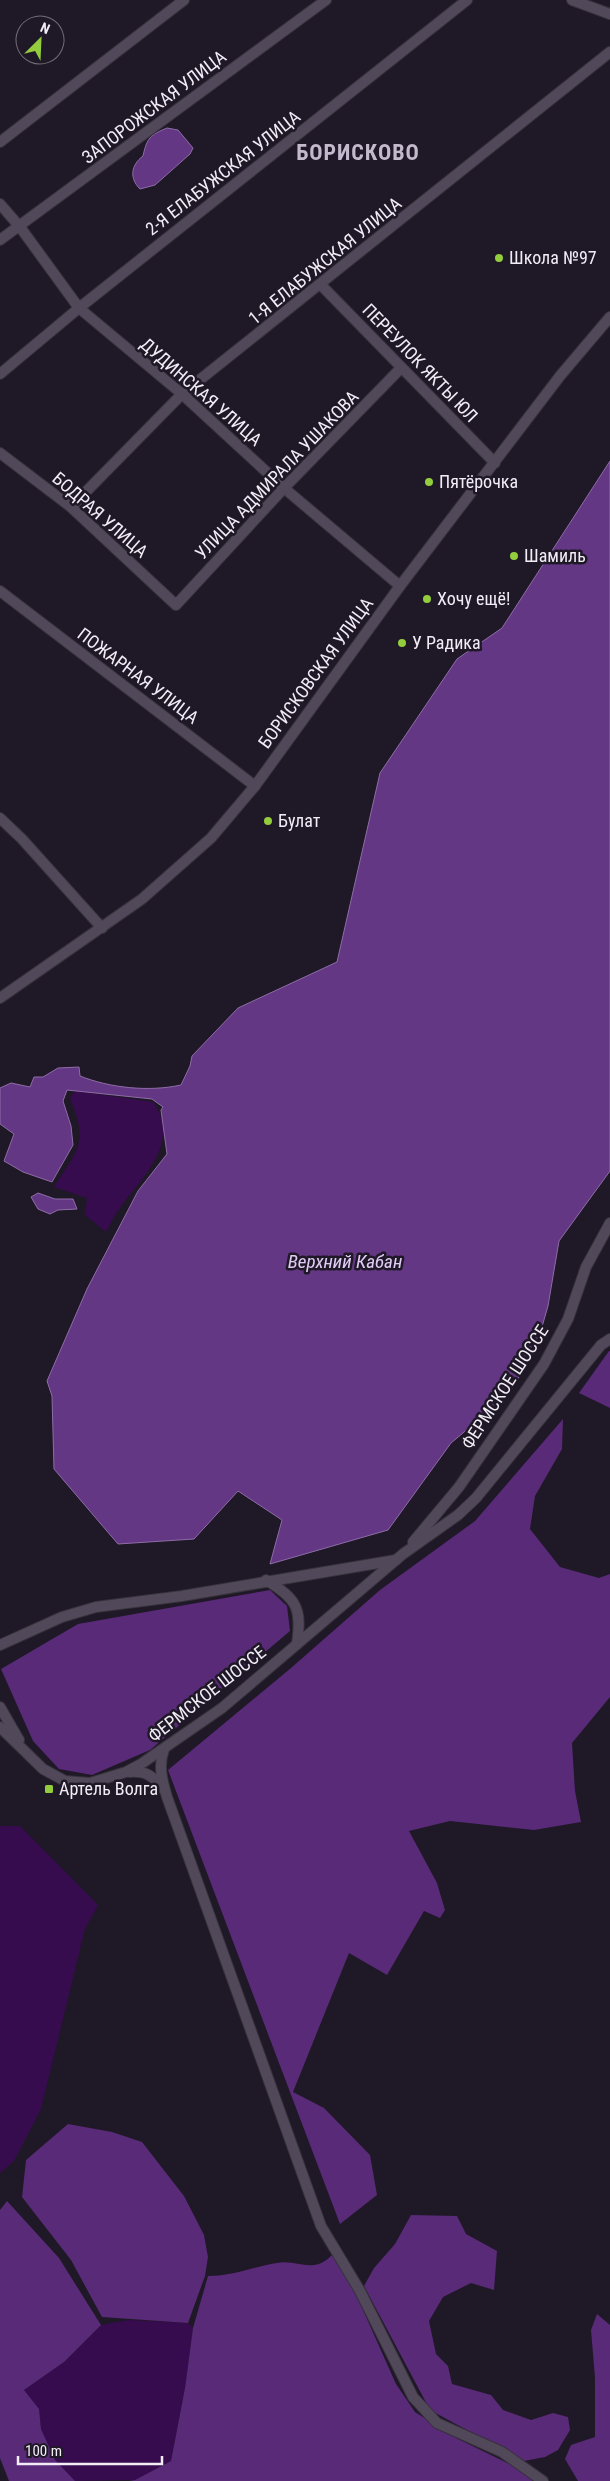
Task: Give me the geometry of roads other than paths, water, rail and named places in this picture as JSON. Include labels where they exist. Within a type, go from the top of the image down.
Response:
[{"type":"street","points":[[0,142],[184,0]]},
{"type":"street","name":"ЗАПОРОЖСКАЯ УЛИЦА","points":[[0,240],[326,0]]},
{"type":"street","name":"2-Я ЕЛАБУЖСКАЯ УЛИЦА","points":[[0,374],[79,308],[467,0]]},
{"type":"street","points":[[572,0],[610,14]]},
{"type":"street","name":"1-Я ЕЛАБУЖСКАЯ УЛИЦА","points":[[71,507],[182,394],[322,285],[610,52]]},
{"type":"street","name":"ДУДИНСКАЯ УЛИЦА","points":[[0,204],[20,227],[79,308],[182,394],[284,488],[400,586]]},
{"type":"street","name":"ПЕРЕУЛОК ЯКТЫ ЮЛ","points":[[322,285],[495,463]]},
{"type":"street","name":"БОРИСКОВСКАЯ УЛИЦА","points":[[0,998],[142,899],[211,838],[255,786],[400,586],[560,376],[610,317]]},
{"type":"street","name":"УЛИЦА АДМИРАЛА УШАКОВА","points":[[176,605],[284,488],[401,368]]},
{"type":"street","name":"БОДРАЯ УЛИЦА","points":[[0,453],[71,507],[176,605]]},
{"type":"street","name":"ПОЖАРНАЯ УЛИЦА","points":[[0,591],[255,786]]},
{"type":"street","points":[[0,818],[22,839],[102,928]]},
{"type":"street","name":"ФЕРМСКОЕ ШОССЕ","points":[[0,1645],[53,1620],[96,1607],[182,1596],[400,1557],[459,1487],[544,1364],[568,1319],[586,1267],[610,1223]]},
{"type":"street","name":"ФЕРМСКОЕ ШОССЕ","points":[[0,1727],[43,1769],[65,1781],[90,1783],[126,1772],[164,1749],[222,1708],[400,1557],[458,1515],[476,1498],[596,1352],[610,1339]]},
{"type":"street","points":[[266,1580],[285,1592],[295,1604],[300,1622],[297,1644]]},
{"type":"street","name":"ФЕРМСКОЕ ШОССЕ","points":[[0,1707],[21,1746]]},
{"type":"street","points":[[164,1749],[160,1774],[167,1797],[321,2226],[360,2291],[413,2397],[437,2423],[502,2452],[543,2481]]},
{"type":"street","points":[[126,1772],[143,1772],[154,1777],[167,1797]]},
{"type":"water","points":[[167,128],[178,130],[193,148],[190,154],[155,185],[140,189],[134,180],[134,167],[143,156],[150,138]]},
{"type":"water","name":"Верхний Кабан","points":[[610,461],[610,1171],[559,1241],[548,1306],[535,1351],[508,1395],[451,1443],[388,1530],[270,1564],[282,1520],[238,1491],[194,1539],[118,1544],[54,1469],[52,1396],[47,1381],[87,1289],[138,1191],[167,1154],[161,1110],[163,1107],[152,1099],[67,1090],[63,1101],[71,1126],[73,1145],[52,1182],[23,1172],[4,1161],[14,1134],[0,1124],[0,1088],[11,1083],[30,1087],[34,1077],[43,1077],[58,1068],[79,1067],[80,1076],[117,1086],[156,1088],[181,1085],[190,1066],[192,1056],[238,1008],[337,962],[380,773],[457,659],[502,628]]},
{"type":"water","points":[[38,1193],[55,1199],[73,1199],[77,1209],[58,1210],[50,1214],[38,1209],[31,1197]]},
{"type":"place","name":"Школа №97","points":[[499,258]]},
{"type":"place","name":"Пятёрочка","points":[[429,482]]},
{"type":"place","name":"Шамиль","points":[[514,556]]},
{"type":"place","name":"Хочу ещё!","points":[[427,599]]},
{"type":"place","name":"У Радика","points":[[402,643]]},
{"type":"place","name":"Булат","points":[[268,821]]},
{"type":"place","name":"Артель Волга","points":[[49,1789]]},
{"type":"district","name":"БОРИСКОВО","points":[[358,152]]}]
